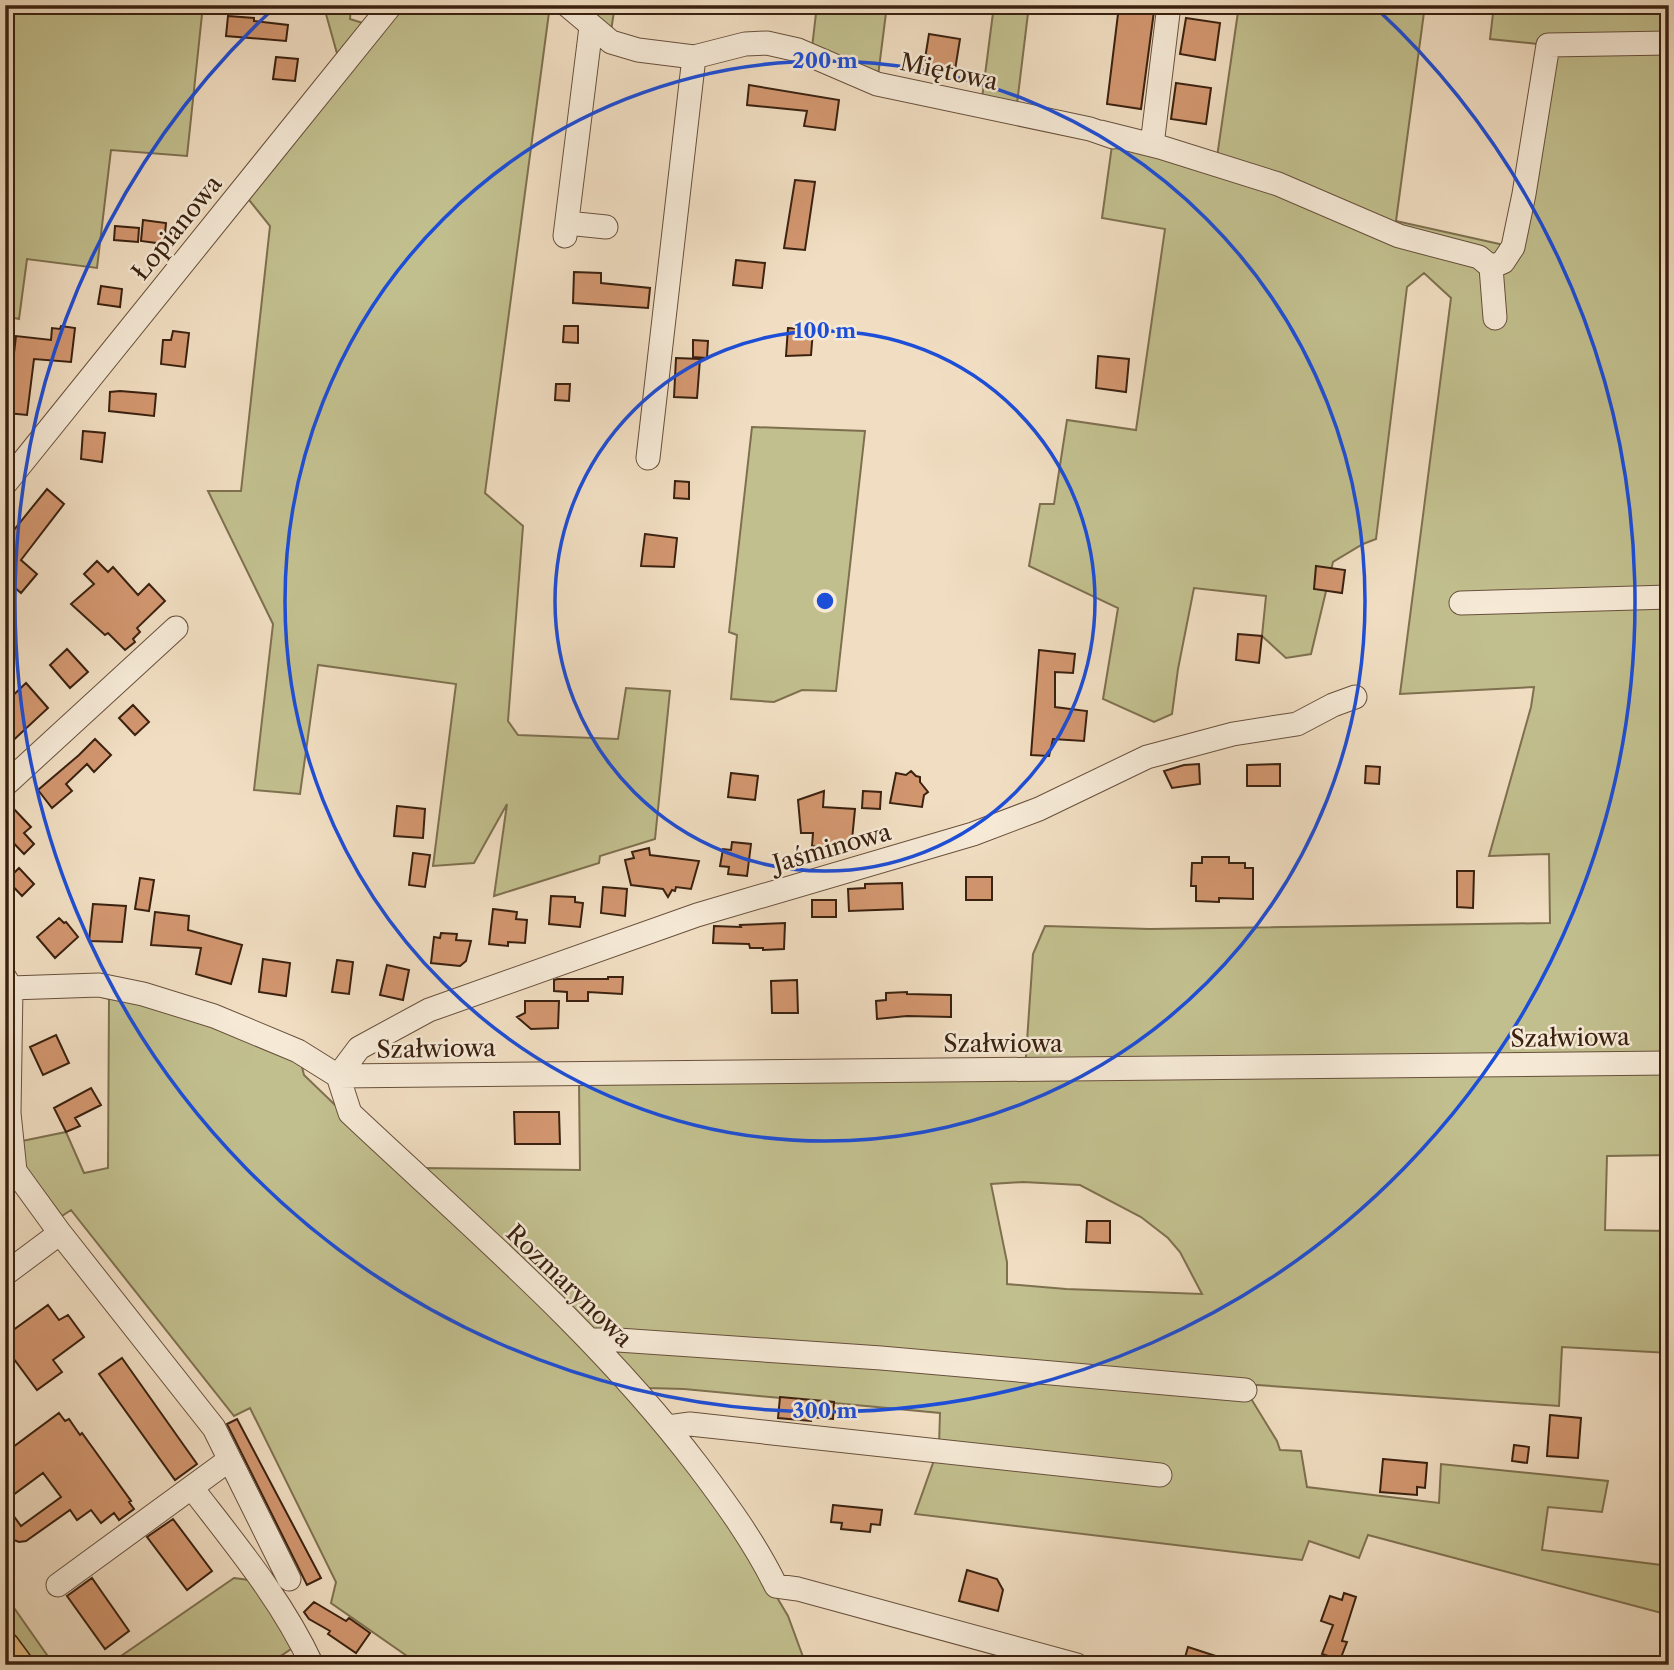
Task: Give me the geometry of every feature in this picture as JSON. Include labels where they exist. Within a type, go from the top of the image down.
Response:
[{"type":"main road","points":[[5,1646],[19,1665]]},
{"type":"street","name":"Łopianowa","points":[[5,484],[391,5]]},
{"type":"street","name":"Miętowa","points":[[567,5],[611,41],[638,50],[694,57],[745,44],[768,43],[799,50],[877,84],[1090,129],[1152,145],[1278,184],[1399,236],[1479,257],[1491,267]]},
{"type":"street","points":[[1152,145],[1169,5]]},
{"type":"street","points":[[591,27],[566,230],[606,228]]},
{"type":"street","points":[[1495,318],[1491,267],[1503,262],[1513,247],[1548,46],[1669,43]]},
{"type":"street","points":[[648,458],[694,57]]},
{"type":"street","name":"Miętowa","points":[[1090,129],[1113,137]]},
{"type":"street","points":[[1461,603],[1669,597]]},
{"type":"street","points":[[5,785],[176,628]]},
{"type":"street","name":"Jaśminowa","points":[[338,1076],[359,1048],[429,1010],[697,915],[973,834],[1039,809],[1147,757],[1233,734],[1297,724],[1355,697]]},
{"type":"street","points":[[289,1579],[214,1428],[60,1233],[13,1185],[7,986],[99,985],[143,994],[214,1016],[298,1051],[338,1076]]},
{"type":"street","name":"Szałwiowa","points":[[338,1076],[1669,1063]]},
{"type":"street","name":"Rozmarynowa","points":[[338,1076],[350,1114],[589,1340],[668,1427],[720,1496],[776,1586],[798,1589],[1077,1665]]},
{"type":"street","points":[[5,1274],[60,1233]]},
{"type":"street","points":[[589,1340],[881,1358],[1245,1390]]},
{"type":"street","points":[[668,1427],[690,1423],[1160,1475]]},
{"type":"street","points":[[58,1585],[229,1461]]},
{"type":"street","points":[[192,1488],[256,1572],[313,1665]]},
{"type":"shaded area","points":[[5,5],[203,5],[187,156],[111,150],[97,268],[27,259],[19,319],[5,316]]},
{"type":"shaded area","points":[[291,5],[351,5],[350,19],[363,23],[338,57],[324,7]]},
{"type":"shaded area","points":[[391,5],[550,5],[485,493],[523,526],[508,721],[518,735],[618,739],[626,688],[670,691],[655,839],[600,856],[599,863],[494,896],[507,804],[474,863],[433,866],[456,684],[318,665],[300,794],[254,790],[273,624],[208,491],[241,491],[270,226],[241,190]]},
{"type":"shaded area","points":[[583,5],[615,5],[611,31]]},
{"type":"shaded area","points":[[817,5],[887,5],[877,84],[811,56]]},
{"type":"shaded area","points":[[994,5],[1029,5],[1016,112],[981,106]]},
{"type":"shaded area","points":[[1239,5],[1425,5],[1396,221],[1513,247],[1547,45],[1490,39],[1494,5],[1669,5],[1669,1155],[1607,1156],[1605,1230],[1669,1231],[1669,1353],[1562,1347],[1559,1406],[1242,1384],[1280,1450],[1301,1451],[1307,1487],[1439,1503],[1441,1464],[1608,1481],[1602,1512],[1548,1507],[1542,1550],[1669,1566],[1669,1615],[1368,1535],[1359,1558],[1309,1541],[1302,1560],[915,1514],[939,1446],[940,1413],[684,1389],[647,1388],[423,1168],[580,1170],[579,1082],[1025,1070],[1033,954],[1045,926],[1150,929],[1550,923],[1549,854],[1489,856],[1531,707],[1534,687],[1400,694],[1451,298],[1424,273],[1407,287],[1376,539],[1333,562],[1311,654],[1286,658],[1262,636],[1266,596],[1194,588],[1172,714],[1154,722],[1103,699],[1118,608],[1029,566],[1040,504],[1054,504],[1067,420],[1136,430],[1165,229],[1102,218],[1113,138],[1216,164]],"holes":[[[1023,1182],[1080,1185],[1141,1217],[1168,1238],[1180,1252],[1202,1294],[1007,1284],[1007,1262],[991,1184]]]},
{"type":"shaded area","points":[[752,427],[865,431],[836,691],[802,690],[774,702],[731,699],[737,635],[729,632]]},
{"type":"shaded area","points":[[99,985],[298,1051],[304,1075],[592,1353],[654,1421],[766,1579],[788,1616],[806,1665],[420,1665],[331,1603],[336,1582],[250,1408],[234,1416],[71,1210],[62,1216],[19,1159],[17,1142],[66,1132],[84,1173],[108,1168],[109,999],[102,997]]},
{"type":"shaded area","points":[[234,1578],[249,1580],[287,1634],[291,1649],[272,1662],[273,1665],[108,1665]]},
{"type":"shaded area","points":[[5,1595],[54,1665],[31,1665],[5,1627]]},
{"type":"building","points":[[1119,6],[1154,11],[1141,109],[1107,104]]},
{"type":"building","points":[[228,16],[288,25],[286,41],[226,36]]},
{"type":"building","points":[[1186,18],[1220,23],[1215,60],[1180,54]]},
{"type":"building","points":[[929,34],[960,39],[955,70],[924,65]]},
{"type":"building","points":[[276,57],[298,59],[295,81],[273,79]]},
{"type":"building","points":[[1176,83],[1211,88],[1206,124],[1171,119]]},
{"type":"building","points":[[749,85],[839,100],[835,130],[804,126],[807,111],[747,105]]},
{"type":"building","points":[[795,180],[815,182],[805,250],[784,248]]},
{"type":"building","points":[[143,220],[166,223],[164,244],[141,241]]},
{"type":"building","points":[[115,226],[139,228],[138,242],[114,240]]},
{"type":"building","points":[[736,260],[765,263],[762,288],[733,285]]},
{"type":"building","points":[[574,272],[601,273],[601,283],[650,288],[648,308],[573,303]]},
{"type":"building","points":[[101,286],[122,289],[120,307],[98,304]]},
{"type":"building","points":[[61,326],[75,328],[71,362],[34,359],[27,415],[7,413],[9,399],[5,399],[5,378],[11,379],[16,336],[51,340],[52,328],[60,329]]},
{"type":"building","points":[[564,326],[578,326],[578,343],[563,342]]},
{"type":"building","points":[[788,328],[813,330],[811,355],[786,356]]},
{"type":"building","points":[[173,331],[189,333],[185,367],[161,364],[163,340],[171,340]]},
{"type":"building","points":[[693,340],[708,341],[707,358],[693,357]]},
{"type":"building","points":[[1098,356],[1129,359],[1126,392],[1096,388]]},
{"type":"building","points":[[676,358],[700,359],[697,398],[674,397]]},
{"type":"building","points":[[556,384],[570,384],[569,401],[555,400]]},
{"type":"building","points":[[110,392],[156,394],[154,416],[109,411]]},
{"type":"building","points":[[83,431],[105,433],[102,462],[81,459]]},
{"type":"building","points":[[675,481],[689,482],[689,499],[674,498]]},
{"type":"building","points":[[47,489],[64,504],[21,560],[37,574],[21,593],[5,579],[5,541]]},
{"type":"building","points":[[645,534],[677,538],[674,567],[641,566]]},
{"type":"building","points":[[97,561],[108,572],[113,567],[138,595],[149,584],[165,601],[137,628],[140,632],[133,639],[135,642],[125,650],[71,604],[94,584],[84,574]]},
{"type":"building","points":[[1316,566],[1345,570],[1342,593],[1314,589]]},
{"type":"building","points":[[1238,634],[1262,636],[1259,663],[1236,660]]},
{"type":"building","points":[[67,649],[88,672],[70,688],[50,665]]},
{"type":"building","points":[[1039,650],[1075,654],[1073,673],[1055,672],[1055,707],[1087,711],[1084,741],[1053,739],[1049,756],[1031,755]]},
{"type":"building","points":[[26,683],[48,708],[5,748],[5,703]]},
{"type":"building","points":[[133,705],[149,722],[135,735],[119,718]]},
{"type":"building","points":[[95,739],[111,755],[94,772],[87,764],[66,784],[72,791],[52,808],[38,790]]},
{"type":"building","points":[[1199,764],[1200,784],[1172,788],[1164,771]]},
{"type":"building","points":[[1280,764],[1280,786],[1247,786],[1247,765]]},
{"type":"building","points":[[1366,766],[1380,767],[1379,784],[1365,783]]},
{"type":"building","points":[[911,771],[920,777],[920,782],[928,792],[924,795],[922,807],[890,803],[896,773],[906,775]]},
{"type":"building","points":[[731,773],[758,776],[755,800],[728,797]]},
{"type":"building","points":[[824,791],[823,807],[855,809],[851,850],[812,846],[813,833],[801,833],[798,800]]},
{"type":"building","points":[[863,791],[881,792],[880,809],[862,808]]},
{"type":"building","points":[[397,806],[425,809],[423,838],[394,836]]},
{"type":"building","points":[[13,808],[31,827],[24,833],[34,844],[24,854],[5,834],[5,816]]},
{"type":"building","points":[[732,842],[751,844],[747,876],[728,874],[729,867],[720,866],[723,849],[731,850]]},
{"type":"building","points":[[649,848],[650,855],[699,861],[691,889],[676,887],[668,897],[663,889],[631,885],[625,860],[634,858],[632,852]]},
{"type":"building","points":[[413,853],[430,855],[425,887],[409,885]]},
{"type":"building","points":[[1202,857],[1229,857],[1229,863],[1245,863],[1245,868],[1253,868],[1253,899],[1219,898],[1219,902],[1196,901],[1196,886],[1191,886],[1192,863],[1202,863]]},
{"type":"building","points":[[19,868],[34,884],[22,896],[7,880]]},
{"type":"building","points":[[1457,871],[1474,871],[1473,908],[1457,907]]},
{"type":"building","points":[[966,877],[992,877],[992,900],[966,900]]},
{"type":"building","points":[[140,878],[154,880],[149,911],[135,909]]},
{"type":"building","points":[[902,883],[903,909],[849,911],[848,889],[865,888],[865,884]]},
{"type":"building","points":[[603,887],[627,889],[625,916],[601,913]]},
{"type":"building","points":[[551,896],[575,897],[575,902],[583,903],[580,927],[549,924]]},
{"type":"building","points":[[812,900],[836,900],[836,917],[812,917]]},
{"type":"building","points":[[93,904],[126,906],[122,942],[89,941]]},
{"type":"building","points":[[493,909],[517,912],[516,919],[527,920],[525,943],[508,942],[508,946],[489,944]]},
{"type":"building","points":[[155,912],[189,916],[188,930],[242,945],[231,984],[196,974],[201,948],[151,945]]},
{"type":"building","points":[[59,918],[66,922],[78,937],[55,958],[37,937]]},
{"type":"building","points":[[785,923],[784,949],[763,950],[750,948],[749,944],[713,943],[714,926],[741,927],[740,925]]},
{"type":"building","points":[[441,933],[457,934],[456,940],[471,941],[466,961],[460,966],[431,963],[434,937],[440,938]]},
{"type":"building","points":[[263,959],[290,963],[286,996],[259,992]]},
{"type":"building","points":[[337,960],[353,962],[349,994],[332,992]]},
{"type":"building","points":[[387,965],[409,970],[403,1000],[380,995]]},
{"type":"building","points":[[623,977],[622,994],[588,992],[588,1001],[567,1001],[567,992],[554,991],[554,980]]},
{"type":"building","points":[[797,980],[798,1013],[772,1013],[771,981]]},
{"type":"building","points":[[886,993],[951,995],[951,1017],[907,1016],[877,1019],[876,1001],[886,1000]]},
{"type":"building","points":[[525,1001],[559,1001],[558,1028],[531,1029],[517,1017],[525,1013]]},
{"type":"building","points":[[56,1035],[69,1063],[43,1075],[30,1047]]},
{"type":"building","points":[[91,1088],[101,1105],[75,1118],[80,1126],[66,1132],[54,1108]]},
{"type":"building","points":[[514,1112],[559,1112],[560,1144],[515,1144]]},
{"type":"building","points":[[1087,1221],[1110,1221],[1110,1243],[1086,1242]]},
{"type":"building","points":[[48,1305],[59,1320],[68,1315],[84,1337],[53,1360],[62,1372],[37,1390],[5,1347],[5,1336]]},
{"type":"building","points":[[122,1358],[197,1464],[175,1480],[99,1374]]},
{"type":"building","points":[[780,1397],[834,1402],[833,1419],[811,1417],[811,1421],[778,1418]]},
{"type":"building","points":[[59,1413],[65,1421],[69,1419],[80,1435],[82,1433],[134,1509],[119,1520],[114,1513],[101,1523],[91,1510],[77,1520],[70,1510],[26,1541],[19,1542],[11,1539],[5,1531],[5,1504],[21,1526],[61,1497],[43,1473],[5,1501],[5,1453]]},
{"type":"building","points":[[1550,1415],[1581,1418],[1578,1458],[1547,1456]]},
{"type":"building","points":[[237,1419],[321,1578],[307,1585],[227,1424]]},
{"type":"building","points":[[1514,1445],[1529,1447],[1527,1463],[1512,1461]]},
{"type":"building","points":[[1383,1459],[1427,1463],[1425,1488],[1417,1487],[1417,1495],[1380,1492]]},
{"type":"building","points":[[833,1505],[882,1510],[880,1525],[871,1524],[870,1532],[841,1529],[842,1523],[831,1522]]},
{"type":"building","points":[[173,1519],[212,1571],[187,1590],[147,1537]]},
{"type":"building","points":[[967,1570],[997,1579],[1003,1590],[998,1611],[959,1601]]},
{"type":"building","points":[[92,1578],[129,1631],[105,1649],[67,1596]]},
{"type":"building","points":[[1344,1593],[1356,1597],[1342,1641],[1347,1642],[1340,1660],[1322,1654],[1333,1625],[1321,1621],[1330,1596],[1342,1600]]},
{"type":"building","points":[[314,1602],[346,1621],[349,1618],[370,1633],[356,1653],[328,1634],[330,1631],[309,1619],[304,1612]]},
{"type":"building","points":[[1188,1647],[1234,1662],[1233,1665],[1197,1665],[1184,1661]]}]
